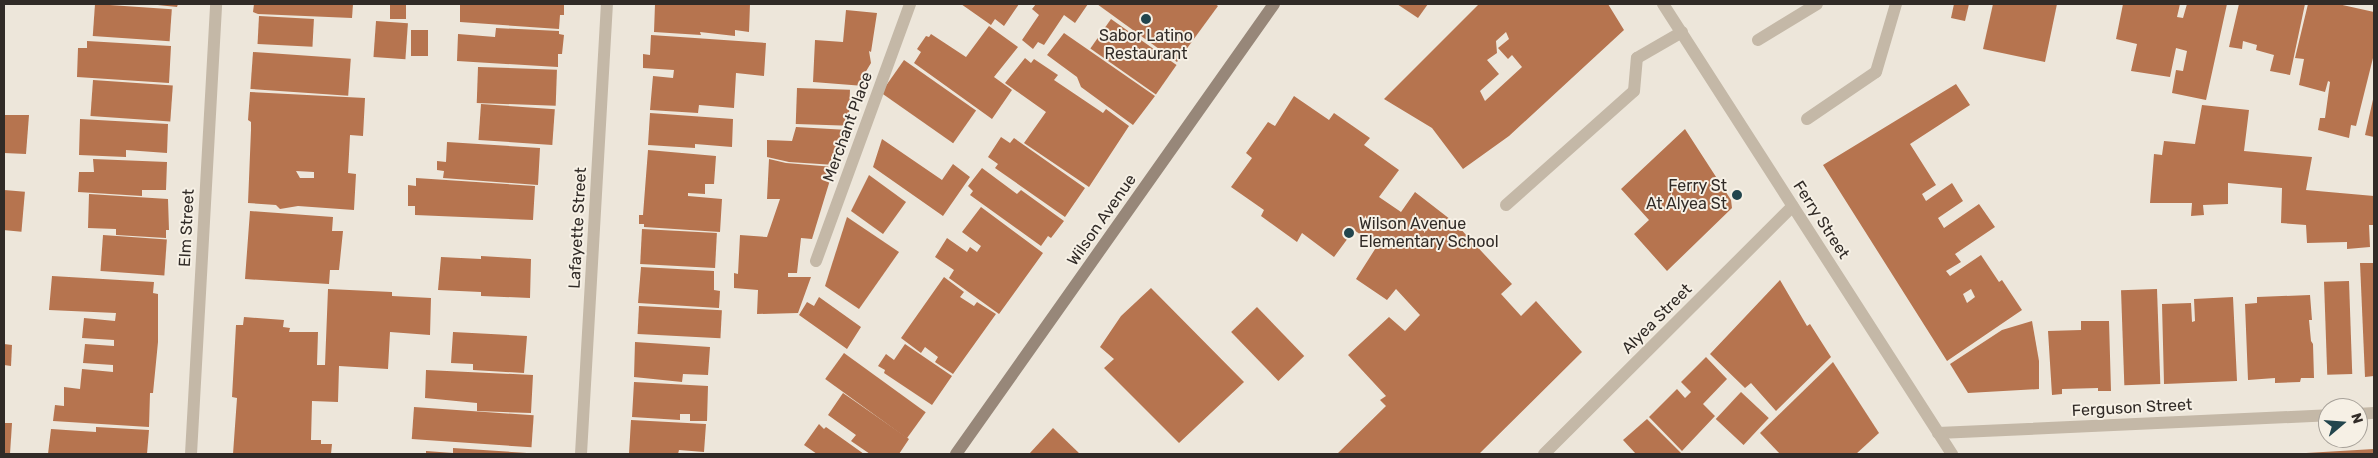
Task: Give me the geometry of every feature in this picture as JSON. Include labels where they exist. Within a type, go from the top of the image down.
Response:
[{"type":"main road","name":"Wilson Avenue","points":[[956,454],[1274,4]]},
{"type":"street","name":"Elm Street","points":[[191,454],[216,4]]},
{"type":"street","name":"Lafayette Street","points":[[581,454],[607,4]]},
{"type":"street","name":"Merchant Place","points":[[816,262],[910,4]]},
{"type":"street","name":"Ferry Street","points":[[1663,4],[1952,454]]},
{"type":"street","points":[[1758,40],[1817,4]]},
{"type":"street","points":[[1807,119],[1876,72],[1896,4]]},
{"type":"street","points":[[1506,205],[1634,91],[1637,58],[1682,32]]},
{"type":"street","name":"Alyea Street","points":[[1544,454],[1793,206]]},
{"type":"street","name":"Ferguson Street","points":[[1938,433],[2318,415]]},
{"type":"building","points":[[95,4],[172,9],[170,41],[93,36]]},
{"type":"building","points":[[148,4],[178,4],[177,7]]},
{"type":"building","points":[[254,4],[353,4],[352,18],[258,14],[253,12]]},
{"type":"building","points":[[390,4],[406,4],[406,19],[390,19]]},
{"type":"building","points":[[460,4],[564,4],[564,15],[560,15],[559,29],[460,22]]},
{"type":"building","points":[[655,4],[750,4],[749,32],[735,30],[735,36],[700,32],[701,35],[654,32]]},
{"type":"building","points":[[961,4],[1019,4],[1004,26],[995,19],[991,25]]},
{"type":"building","points":[[1036,4],[1088,4],[1075,23],[1064,15],[1044,45],[1038,42],[1033,49],[1022,40],[1039,15],[1032,9]]},
{"type":"building","name":"Sabor Latino Restaurant","points":[[1097,4],[1215,4],[1218,6],[1177,62]]},
{"type":"building","points":[[1397,4],[1428,4],[1418,18]]},
{"type":"building","points":[[1479,4],[1608,4],[1624,30],[1509,136],[1463,169],[1432,128],[1384,99]],"holes":[[[1506,32],[1509,39],[1498,48],[1508,59],[1512,55],[1522,67],[1485,101],[1480,91],[1499,74],[1487,60],[1497,53],[1496,41]]]},
{"type":"building","points":[[1954,4],[1969,4],[1965,21],[1951,18]]},
{"type":"building","points":[[1993,4],[2057,4],[2045,62],[1983,49]]},
{"type":"building","points":[[2123,4],[2180,4],[2177,17],[2183,18],[2187,4],[2227,4],[2206,100],[2172,93],[2176,70],[2183,71],[2187,51],[2176,48],[2170,77],[2131,71],[2137,44],[2116,39]]},
{"type":"building","points":[[2239,4],[2305,4],[2290,75],[2270,71],[2274,55],[2256,50],[2257,45],[2243,41],[2242,49],[2229,47]]},
{"type":"building","points":[[2308,4],[2338,4],[2374,12],[2374,54],[2356,126],[2351,125],[2349,138],[2318,130],[2320,118],[2325,118],[2330,82],[2328,81],[2325,92],[2299,85],[2304,59],[2295,58]]},
{"type":"building","points":[[846,10],[877,13],[871,52],[869,51],[871,63],[865,73],[864,86],[813,82],[815,40],[843,42]]},
{"type":"building","points":[[259,16],[314,19],[312,47],[258,44]]},
{"type":"building","points":[[1111,19],[1177,65],[1156,94],[1090,48]]},
{"type":"building","points":[[376,21],[408,23],[405,59],[373,57]]},
{"type":"building","points":[[989,26],[1018,47],[994,77],[1012,90],[992,119],[914,63],[921,52],[917,49],[926,36],[929,37],[931,34],[966,57]]},
{"type":"building","points":[[496,28],[559,31],[559,34],[564,35],[562,54],[558,54],[558,67],[457,61],[458,34],[495,37]]},
{"type":"building","points":[[411,30],[428,30],[428,56],[411,56]]},
{"type":"building","points":[[1064,33],[1155,96],[1133,125],[1081,87],[1077,77],[1047,55]]},
{"type":"building","points":[[651,35],[766,43],[764,76],[736,73],[734,108],[699,105],[698,113],[650,110],[653,76],[673,78],[674,70],[643,68],[643,54],[650,55]]},
{"type":"building","points":[[87,41],[171,46],[169,83],[77,77],[78,48],[87,48]]},
{"type":"building","points":[[253,52],[351,59],[348,96],[250,89]]},
{"type":"building","points":[[1025,58],[1031,63],[1034,59],[1058,75],[1054,80],[1103,113],[1106,109],[1129,126],[1089,187],[1024,143],[1046,112],[1005,83]]},
{"type":"building","points":[[904,60],[976,110],[953,143],[881,93]]},
{"type":"building","points":[[478,67],[557,70],[556,106],[477,103]]},
{"type":"building","points":[[93,80],[173,86],[170,121],[90,116]]},
{"type":"building","points":[[1956,84],[1970,105],[1910,144],[1936,185],[1922,194],[1926,201],[1952,183],[1963,201],[1938,218],[1944,228],[1979,204],[1995,227],[1955,254],[1961,262],[1946,271],[1950,276],[1981,255],[1999,282],[2002,280],[2022,310],[1947,361],[1823,165]],"holes":[[[1971,289],[1975,297],[1967,303],[1963,294]]]},
{"type":"building","points":[[797,88],[850,90],[849,126],[796,124]]},
{"type":"building","points":[[250,92],[365,98],[363,136],[350,135],[348,173],[356,174],[354,210],[298,206],[280,209],[276,205],[248,203],[251,122],[248,120]],"holes":[[[296,171],[314,172],[314,178],[300,178]]]},
{"type":"building","points":[[2374,95],[2374,137],[2365,135]]},
{"type":"building","points":[[1294,96],[1329,120],[1334,113],[1370,138],[1364,145],[1399,170],[1379,197],[1401,212],[1415,192],[1455,223],[1512,284],[1501,294],[1521,316],[1536,301],[1582,352],[1479,454],[1337,454],[1386,406],[1380,400],[1386,396],[1348,355],[1389,317],[1405,331],[1420,315],[1396,289],[1387,300],[1356,279],[1377,246],[1354,230],[1334,257],[1302,233],[1297,242],[1261,216],[1264,210],[1231,187],[1252,158],[1246,153],[1268,122],[1275,126]]},
{"type":"building","points":[[481,104],[555,109],[552,145],[478,140]]},
{"type":"building","points":[[2202,105],[2249,110],[2244,151],[2312,157],[2306,190],[2374,196],[2374,225],[2369,225],[2370,247],[2347,249],[2347,242],[2307,243],[2306,225],[2281,223],[2282,188],[2228,183],[2228,204],[2203,205],[2204,215],[2191,216],[2192,203],[2150,203],[2154,154],[2162,155],[2164,141],[2195,144]]},
{"type":"building","points":[[650,113],[733,119],[732,147],[695,144],[695,148],[648,145]]},
{"type":"building","points":[[4,115],[29,115],[26,154],[4,153]]},
{"type":"building","points":[[80,119],[168,124],[167,153],[126,150],[126,157],[79,155]]},
{"type":"building","points":[[796,127],[848,130],[835,165],[789,162],[767,157],[767,140],[792,141]]},
{"type":"building","points":[[1685,129],[1731,200],[1732,208],[1667,271],[1634,234],[1649,220],[1621,189]]},
{"type":"building","points":[[1001,137],[1010,143],[1014,138],[1085,188],[1065,217],[995,168],[998,164],[988,157]]},
{"type":"building","points":[[882,139],[942,180],[953,164],[970,177],[943,216],[873,167]]},
{"type":"building","points":[[447,142],[540,148],[538,185],[443,178],[444,171],[437,170],[437,161],[446,162]]},
{"type":"building","points":[[648,150],[716,156],[714,184],[705,184],[705,194],[688,193],[688,196],[722,199],[720,232],[644,227],[644,224],[639,224],[639,215],[643,215]]},
{"type":"building","points":[[93,159],[167,162],[166,190],[142,190],[142,196],[78,192],[79,172],[94,172]]},
{"type":"building","points":[[769,159],[786,163],[834,167],[812,239],[801,238],[797,273],[788,273],[788,277],[811,277],[798,313],[757,314],[758,290],[734,288],[734,273],[738,274],[740,235],[767,237],[780,199],[767,199]]},
{"type":"building","points":[[982,168],[1017,194],[1021,190],[1064,221],[1051,238],[1048,236],[1041,246],[970,195],[973,191],[968,186]]},
{"type":"building","points":[[869,175],[906,202],[883,234],[851,211]]},
{"type":"building","points":[[416,178],[535,186],[533,220],[415,215],[415,206],[408,206],[408,185],[416,186]]},
{"type":"building","points":[[4,190],[25,192],[21,232],[4,230]]},
{"type":"building","points":[[89,194],[168,199],[169,230],[166,230],[166,238],[116,235],[116,229],[88,228]]},
{"type":"building","points":[[981,207],[1043,253],[999,314],[949,278],[954,270],[935,257],[947,238],[967,252],[970,247],[977,252],[981,246],[962,232]]},
{"type":"building","points":[[250,211],[333,217],[332,231],[343,231],[339,270],[330,270],[329,284],[245,279]]},
{"type":"building","points":[[847,217],[899,252],[859,309],[825,286]]},
{"type":"building","points":[[642,229],[717,233],[715,268],[640,264]]},
{"type":"building","points":[[103,235],[167,239],[164,275],[100,271]]},
{"type":"building","points":[[481,256],[531,259],[530,298],[481,296],[481,292],[438,290],[441,257],[481,259]]},
{"type":"building","points":[[2360,263],[2374,263],[2374,376],[2365,377]]},
{"type":"building","points":[[641,267],[714,271],[714,290],[720,291],[719,308],[638,303]]},
{"type":"building","points":[[52,276],[154,282],[153,293],[158,294],[158,342],[153,393],[150,393],[149,427],[53,421],[55,405],[64,406],[64,387],[80,389],[82,369],[113,372],[113,365],[83,363],[85,344],[114,346],[114,340],[82,338],[84,318],[115,321],[116,313],[49,310]]},
{"type":"building","points":[[944,277],[964,292],[960,297],[974,306],[977,302],[996,314],[953,374],[935,362],[938,357],[925,347],[921,353],[901,338]]},
{"type":"building","points":[[1780,280],[1807,326],[1810,324],[1831,357],[1776,411],[1751,383],[1745,388],[1710,354]]},
{"type":"building","points":[[2349,281],[2352,374],[2327,375],[2324,282]]},
{"type":"building","points":[[1151,288],[1244,382],[1179,443],[1104,368],[1114,359],[1100,347],[1121,316]]},
{"type":"building","points":[[328,289],[392,292],[392,296],[431,298],[430,335],[390,332],[388,369],[339,366],[338,402],[312,401],[311,440],[321,440],[321,444],[332,444],[331,454],[233,454],[237,398],[232,397],[236,325],[243,325],[244,317],[284,320],[283,327],[290,328],[289,332],[318,332],[317,365],[325,365]]},
{"type":"building","points":[[2157,289],[2160,384],[2124,385],[2121,290]]},
{"type":"building","points":[[2310,295],[2312,320],[2309,320],[2313,344],[2314,378],[2301,378],[2300,382],[2275,383],[2275,378],[2248,380],[2245,304],[2257,303],[2257,297]]},
{"type":"building","points":[[819,297],[861,327],[847,349],[799,315],[807,302],[814,306]]},
{"type":"building","points":[[2233,297],[2237,381],[2164,384],[2162,304],[2191,303],[2192,322],[2195,321],[2194,299]]},
{"type":"building","points":[[639,306],[722,310],[720,338],[638,334]]},
{"type":"building","points":[[1257,307],[1304,356],[1278,381],[1231,332]]},
{"type":"building","points":[[2032,321],[2039,361],[2039,389],[1968,393],[1950,364],[2002,330]]},
{"type":"building","points":[[2081,321],[2109,321],[2111,391],[2098,391],[2098,388],[2062,389],[2062,394],[2052,395],[2048,331],[2081,330]]},
{"type":"building","points":[[453,332],[527,336],[524,373],[473,370],[473,364],[451,363]]},
{"type":"building","points":[[635,342],[710,347],[708,375],[683,374],[682,382],[634,377]]},
{"type":"building","points":[[4,344],[12,345],[11,366],[4,365]]},
{"type":"building","points":[[905,344],[952,376],[932,405],[884,373],[885,370],[878,366],[886,354],[894,360]]},
{"type":"building","points":[[844,353],[926,412],[907,438],[825,379]]},
{"type":"building","points":[[1706,357],[1727,379],[1703,404],[1715,416],[1682,451],[1649,417],[1677,389],[1685,398],[1691,392],[1681,382]]},
{"type":"building","points":[[1833,362],[1879,433],[1856,454],[1780,454],[1760,433]]},
{"type":"building","points":[[426,370],[533,375],[531,413],[477,411],[477,403],[425,398]]},
{"type":"building","points":[[634,382],[708,386],[707,421],[690,421],[690,414],[680,414],[680,420],[632,417]]},
{"type":"building","points":[[1741,392],[1769,418],[1744,445],[1716,419]]},
{"type":"building","points":[[843,393],[909,439],[899,454],[870,454],[851,441],[856,435],[828,415]]},
{"type":"building","points":[[414,407],[534,415],[531,447],[412,439]]},
{"type":"building","points":[[1647,419],[1682,454],[1636,454],[1623,440]]},
{"type":"building","points":[[631,420],[706,424],[704,452],[679,450],[678,454],[629,454]]},
{"type":"building","points":[[4,423],[12,423],[10,454],[4,454]]},
{"type":"building","points":[[819,424],[864,454],[817,454],[804,445]]},
{"type":"building","points":[[96,427],[149,430],[147,454],[48,454],[51,429],[96,432]]},
{"type":"building","points":[[1053,428],[1080,454],[1029,454]]},
{"type":"building","points":[[453,448],[527,454],[426,454],[426,451],[453,453]]},
{"type":"building","points":[[2374,449],[2374,454],[2306,454],[2306,453]]},
{"type":"place","name":"Sabor Latino Restaurant","points":[[1146,19]]},
{"type":"place","name":"Ferry St At Alyea St","points":[[1737,195]]},
{"type":"place","name":"Wilson Avenue Elementary School","points":[[1349,233]]}]
